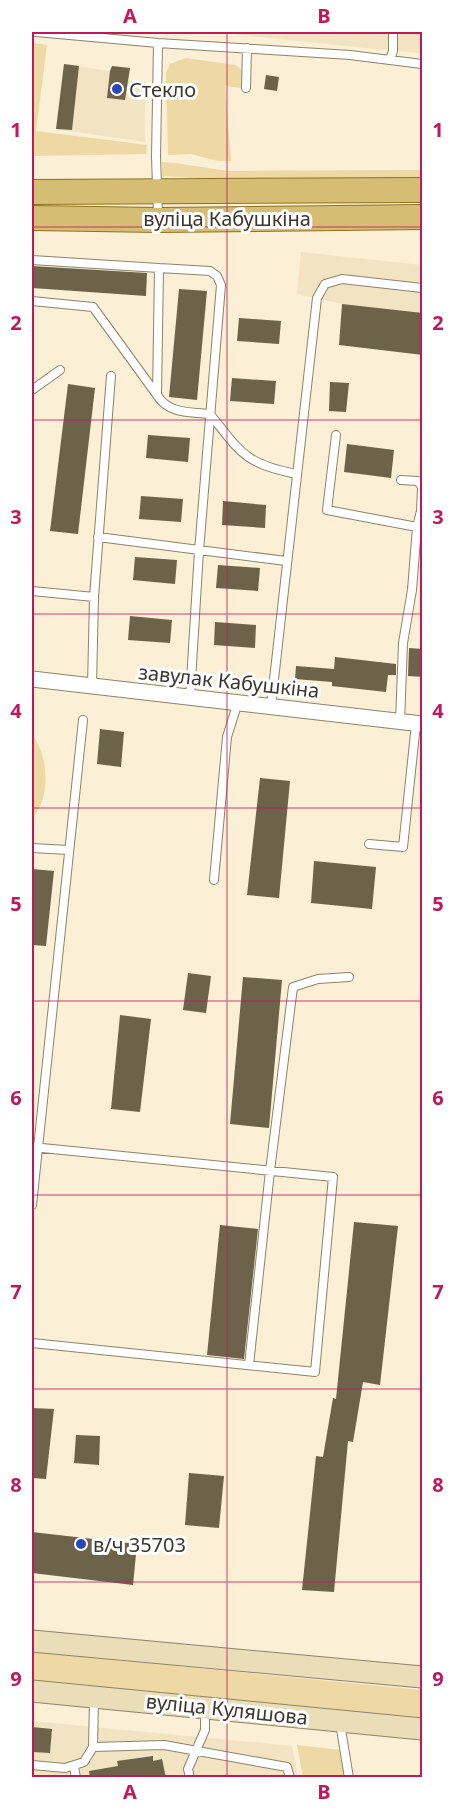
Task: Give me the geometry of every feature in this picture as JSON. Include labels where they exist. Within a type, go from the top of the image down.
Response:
[{"type":"main road","name":"вуліца Кабушкіна","points":[[32,192],[423,190]]},
{"type":"main road","name":"вуліца Кабушкіна","points":[[32,218],[158,220],[423,217]]},
{"type":"main road","points":[[32,1641],[423,1677]]},
{"type":"main road","name":"вуліца Куляшова","points":[[32,1690],[423,1729]]},
{"type":"street","name":"завулак Кабушкіна","points":[[32,679],[419,724]]},
{"type":"lane","points":[[36,32],[158,43],[350,55],[423,64]]},
{"type":"lane","points":[[390,60],[393,51],[393,32]]},
{"type":"lane","points":[[158,43],[158,220]]},
{"type":"lane","points":[[246,88],[247,48]]},
{"type":"lane","points":[[32,260],[210,271],[217,276],[221,285],[199,551],[190,697]]},
{"type":"lane","points":[[157,395],[159,267]]},
{"type":"lane","points":[[271,706],[317,298],[326,284],[342,279],[423,288]]},
{"type":"lane","points":[[32,301],[93,307],[162,403],[174,410],[210,414],[236,448],[250,459],[270,469],[297,474]]},
{"type":"lane","points":[[32,390],[60,370]]},
{"type":"lane","points":[[92,686],[93,597],[111,376]]},
{"type":"lane","points":[[336,435],[327,510],[417,527]]},
{"type":"lane","points":[[400,722],[403,643],[417,527],[421,511],[422,487],[418,482],[401,480]]},
{"type":"lane","points":[[98,537],[286,561]]},
{"type":"lane","points":[[32,591],[93,597]]},
{"type":"lane","points":[[214,880],[227,737],[238,702]]},
{"type":"lane","points":[[32,1205],[34,1148],[83,720]]},
{"type":"lane","points":[[369,844],[403,847],[419,724]]},
{"type":"lane","points":[[32,848],[69,850]]},
{"type":"lane","points":[[249,1365],[293,987],[318,979],[349,977]]},
{"type":"lane","points":[[32,1343],[315,1371],[333,1177],[34,1148]]},
{"type":"lane","points":[[32,1765],[65,1768],[84,1762],[93,1747],[94,1696]]},
{"type":"lane","points":[[190,1778],[188,1769],[205,1730],[205,1707]]},
{"type":"lane","points":[[340,1720],[349,1778]]},
{"type":"lane","points":[[93,1747],[164,1744],[287,1767],[290,1778]]},
{"type":"lane","points":[[74,1766],[76,1778]]},
{"type":"shaded area","points":[[214,32],[422,32],[422,53],[393,51]]},
{"type":"shaded area","points":[[32,43],[47,45],[36,131],[147,145],[146,154],[32,156]]},
{"type":"shaded area","points":[[186,58],[235,65],[241,69],[241,88],[225,86],[231,161],[218,161],[191,154],[168,155],[166,73],[170,64]]},
{"type":"shaded area","points":[[64,64],[109,71],[112,66],[130,68],[128,80],[145,83],[145,142],[56,129]]},
{"type":"shaded area","points":[[162,162],[228,171],[422,170],[422,179],[228,180],[162,176]]},
{"type":"shaded area","points":[[301,252],[422,265],[422,313],[342,304],[297,294]]},
{"type":"shaded area","points":[[32,734],[42,754],[46,777],[42,800],[32,819]]},
{"type":"shaded area","points":[[32,1652],[422,1690],[422,1722],[32,1685]]},
{"type":"shaded area","points":[[32,1721],[292,1746],[298,1777],[32,1777]]},
{"type":"shaded area","points":[[297,1745],[341,1750],[346,1777],[303,1777]]},
{"type":"building","points":[[64,64],[79,66],[72,130],[56,129]]},
{"type":"building","name":"Стекло","points":[[112,66],[130,68],[125,100],[107,98]]},
{"type":"building","points":[[266,75],[279,77],[277,91],[264,89]]},
{"type":"building","points":[[32,266],[147,273],[146,296],[32,288]]},
{"type":"building","points":[[179,289],[207,291],[197,400],[169,397]]},
{"type":"building","points":[[342,304],[423,313],[423,355],[339,345]]},
{"type":"building","points":[[239,318],[281,321],[279,344],[237,341]]},
{"type":"building","points":[[232,378],[276,381],[274,404],[230,401]]},
{"type":"building","points":[[330,382],[349,383],[346,412],[329,411]]},
{"type":"building","points":[[68,384],[95,388],[78,534],[50,531]]},
{"type":"building","points":[[148,435],[190,438],[188,462],[146,458]]},
{"type":"building","points":[[347,444],[394,450],[391,478],[344,472]]},
{"type":"building","points":[[141,496],[183,499],[181,522],[139,519]]},
{"type":"building","points":[[223,501],[266,505],[265,528],[222,525]]},
{"type":"building","points":[[135,557],[177,560],[175,584],[133,580]]},
{"type":"building","points":[[218,565],[260,568],[258,591],[216,588]]},
{"type":"building","points":[[130,616],[172,620],[170,643],[128,640]]},
{"type":"building","points":[[215,622],[256,625],[255,648],[214,645]]},
{"type":"building","points":[[409,648],[423,649],[423,677],[408,676]]},
{"type":"building","points":[[335,657],[396,664],[396,675],[388,675],[386,692],[332,686],[332,682],[295,679],[296,666],[334,669]]},
{"type":"building","points":[[100,729],[124,732],[121,767],[97,764]]},
{"type":"building","points":[[260,778],[290,781],[279,898],[247,895]]},
{"type":"building","points":[[314,861],[376,867],[372,909],[311,903]]},
{"type":"building","points":[[32,869],[54,871],[46,946],[32,945]]},
{"type":"building","points":[[188,973],[211,976],[206,1013],[183,1010]]},
{"type":"building","points":[[243,977],[282,980],[269,1128],[230,1124]]},
{"type":"building","points":[[120,1015],[151,1019],[140,1112],[111,1109]]},
{"type":"building","points":[[354,1222],[398,1226],[380,1385],[363,1382],[353,1442],[348,1441],[334,1592],[302,1590],[316,1456],[323,1457],[333,1398],[336,1399]]},
{"type":"building","points":[[220,1225],[258,1229],[244,1359],[207,1355]]},
{"type":"building","points":[[32,1408],[54,1409],[46,1479],[32,1478]]},
{"type":"building","points":[[76,1435],[100,1436],[99,1465],[74,1463]]},
{"type":"building","points":[[189,1473],[224,1476],[219,1528],[185,1525]]},
{"type":"building","points":[[32,1532],[137,1544],[133,1585],[32,1573]]},
{"type":"building","points":[[32,1727],[52,1729],[50,1753],[32,1752]]},
{"type":"building","points":[[153,1756],[153,1761],[162,1759],[166,1778],[90,1778],[89,1771],[118,1766],[117,1761]]},
{"type":"place","name":"Стекло","points":[[117,89]]},
{"type":"place","name":"в/ч 35703","points":[[81,1544]]}]
